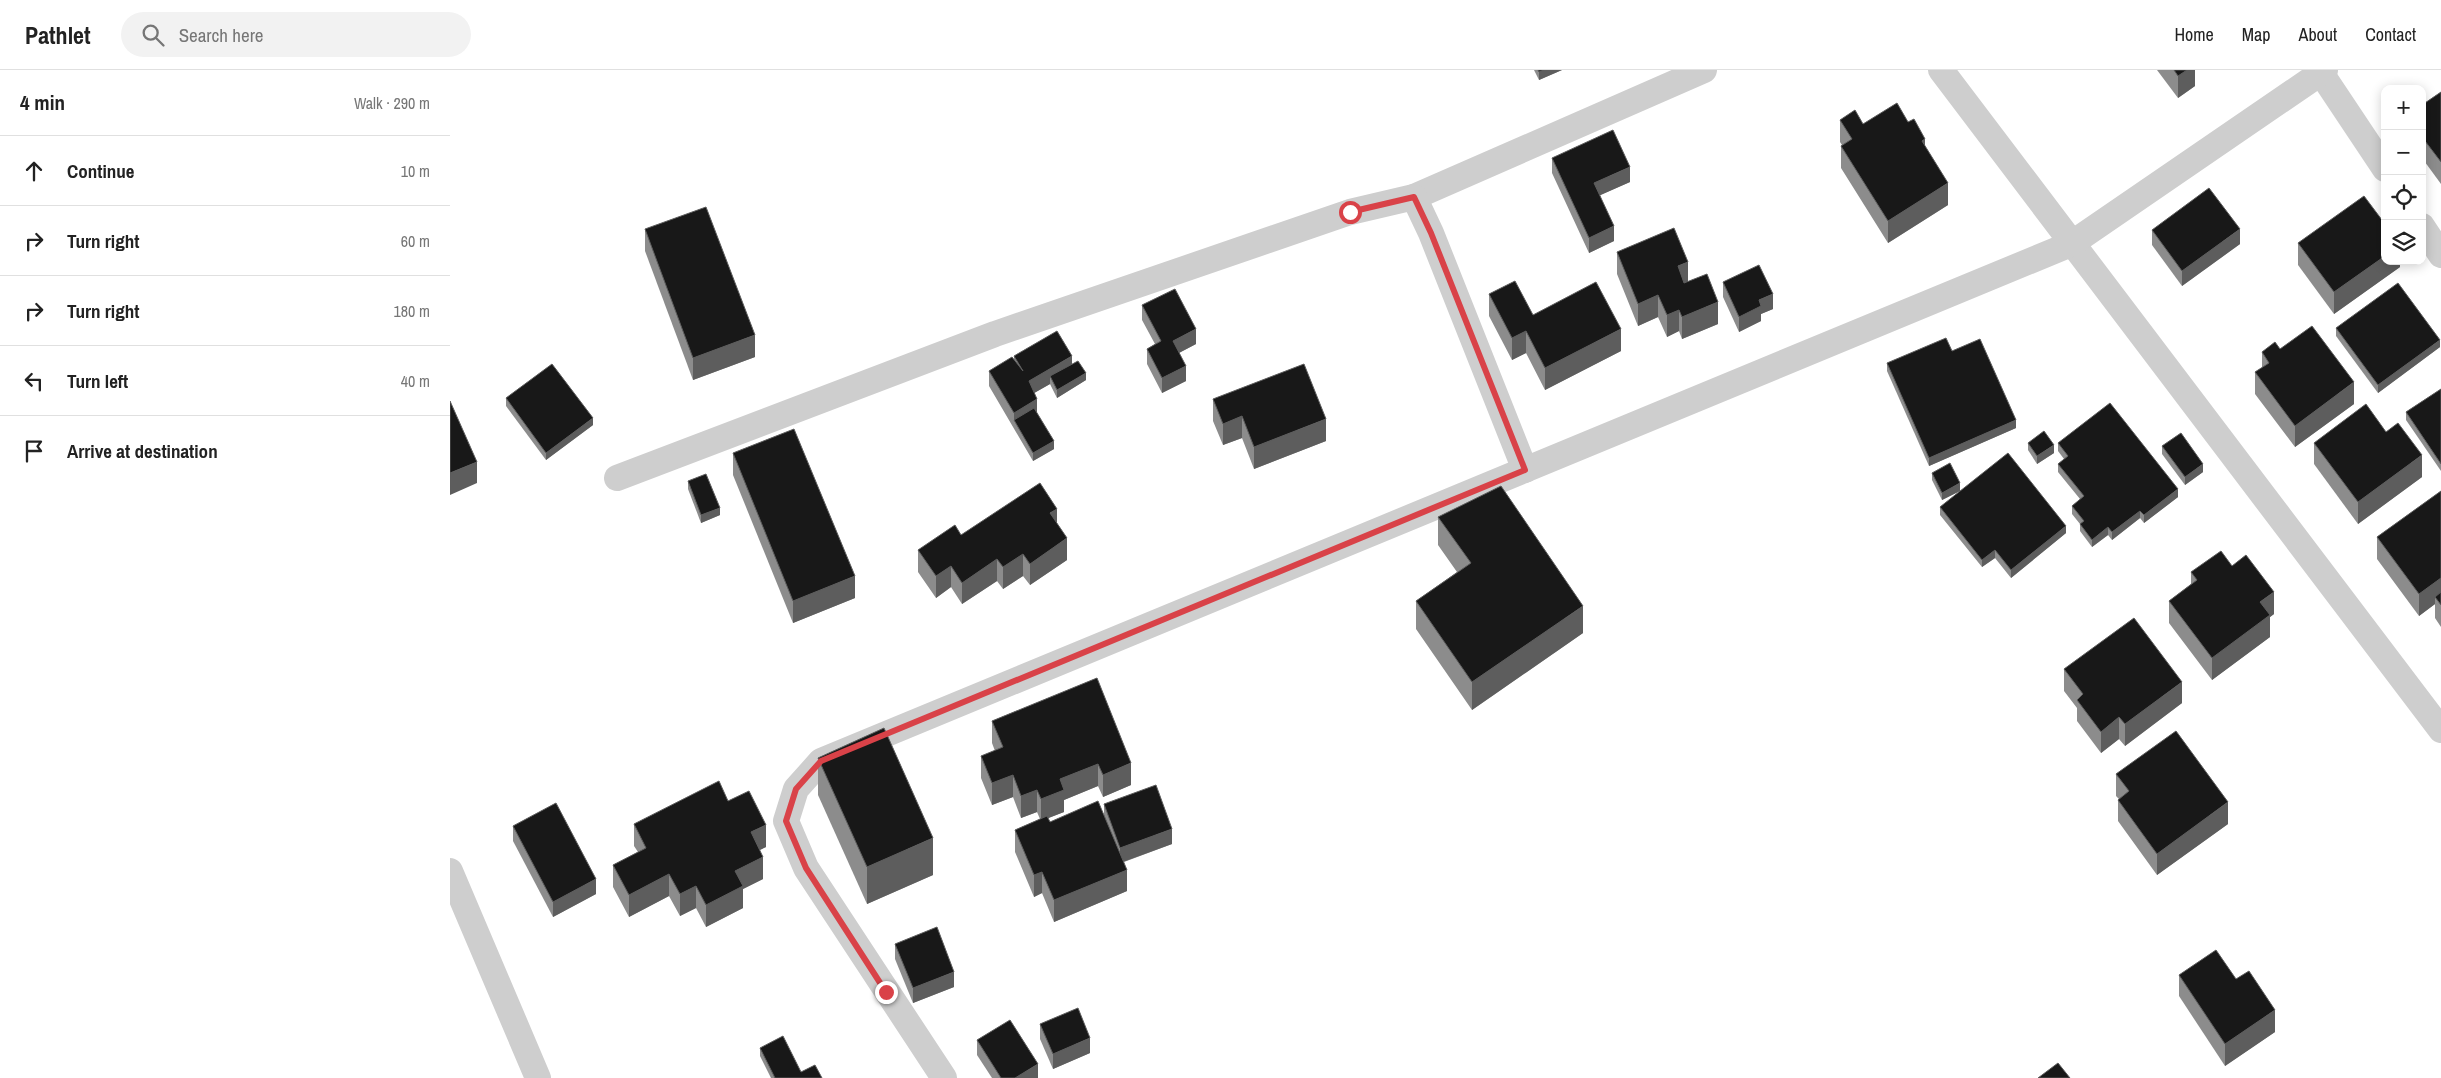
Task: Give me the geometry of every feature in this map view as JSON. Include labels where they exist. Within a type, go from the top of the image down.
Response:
[{"type":"street","points":[[617,478],[995,334],[1350,212],[1414,197],[1704,70]]},
{"type":"street","points":[[1941,70],[2441,730]]},
{"type":"street","points":[[944,1078],[806,868],[786,821],[796,789],[821,761],[2071,244],[2322,71],[2381,163]]},
{"type":"street","points":[[1414,197],[1431,233],[1525,470]]},
{"type":"street","points":[[2426,232],[2441,255]]},
{"type":"street","points":[[450,871],[538,1078]]},
{"type":"building","points":[[2174,70],[2187,70],[2178,76]]},
{"type":"building","points":[[2441,92],[2441,162],[2426,142],[2426,102]]},
{"type":"building","points":[[1897,103],[1908,122],[1914,119],[1925,139],[1922,141],[1948,183],[1888,221],[1841,146],[1852,139],[1840,120],[1855,110],[1863,124]]},
{"type":"building","points":[[1613,130],[1630,167],[1594,183],[1614,226],[1589,238],[1552,158]]},
{"type":"building","points":[[2209,188],[2240,229],[2182,271],[2152,230]]},
{"type":"building","points":[[2364,196],[2381,219],[2381,259],[2334,292],[2298,243]]},
{"type":"building","points":[[706,207],[755,335],[693,358],[645,229]]},
{"type":"building","points":[[1674,228],[1688,262],[1678,266],[1684,283],[1707,274],[1718,302],[1682,317],[1679,310],[1667,315],[1658,295],[1638,304],[1617,252]]},
{"type":"building","points":[[1759,265],[1773,294],[1759,300],[1761,306],[1739,317],[1723,282]]},
{"type":"building","points":[[1515,281],[1533,315],[1596,282],[1621,329],[1545,368],[1526,331],[1512,338],[1489,294]]},
{"type":"building","points":[[2398,283],[2440,340],[2378,385],[2336,328]]},
{"type":"building","points":[[1175,289],[1196,329],[1173,341],[1186,366],[1162,378],[1147,349],[1161,341],[1142,305]]},
{"type":"building","points":[[2312,326],[2354,382],[2295,426],[2255,372],[2269,363],[2262,352],[2275,342],[2280,349]]},
{"type":"building","points":[[1057,331],[1072,356],[1029,381],[1037,399],[1014,413],[989,371],[1012,357],[1023,371],[1014,356]]},
{"type":"building","points":[[1946,338],[1952,351],[1980,339],[2016,420],[1929,458],[1887,363]]},
{"type":"building","points":[[1078,361],[1086,373],[1057,390],[1050,376]]},
{"type":"building","points":[[552,364],[593,418],[546,453],[506,398]]},
{"type":"building","points":[[1304,364],[1326,419],[1254,447],[1242,416],[1223,424],[1213,399]]},
{"type":"building","points":[[2441,389],[2441,464],[2406,412]]},
{"type":"building","points":[[450,401],[477,462],[450,473]]},
{"type":"building","points":[[2110,403],[2178,489],[2144,515],[2140,511],[2112,532],[2108,527],[2092,540],[2080,524],[2084,521],[2072,506],[2084,496],[2058,464],[2068,456],[2058,443]]},
{"type":"building","points":[[2366,404],[2386,432],[2398,423],[2422,455],[2358,502],[2314,443]]},
{"type":"building","points":[[1034,408],[1054,441],[1033,453],[1014,420]]},
{"type":"building","points":[[794,429],[855,576],[793,601],[733,453]]},
{"type":"building","points":[[2044,431],[2054,445],[2037,456],[2028,443]]},
{"type":"building","points":[[2181,433],[2203,464],[2185,477],[2162,446]]},
{"type":"building","points":[[2008,453],[2066,526],[2011,570],[1995,550],[1982,560],[1940,507]]},
{"type":"building","points":[[1950,463],[1960,483],[1942,493],[1932,473]]},
{"type":"building","points":[[706,474],[720,508],[701,515],[688,481]]},
{"type":"building","points":[[1040,483],[1057,509],[1050,513],[1067,538],[1030,564],[1023,554],[1003,567],[997,559],[962,583],[951,566],[936,576],[918,550],[955,525],[961,535]]},
{"type":"building","points":[[1501,486],[1583,606],[1472,682],[1416,601],[1471,563],[1438,517]]},
{"type":"building","points":[[2441,491],[2441,578],[2419,594],[2377,537]]},
{"type":"building","points":[[2221,551],[2232,566],[2246,555],[2274,592],[2260,602],[2270,615],[2212,658],[2169,601],[2197,580],[2191,572]]},
{"type":"building","points":[[2441,592],[2441,605],[2435,597]]},
{"type":"building","points":[[2134,618],[2182,682],[2125,724],[2119,717],[2101,732],[2077,700],[2083,694],[2064,669]]},
{"type":"building","points":[[1097,678],[1131,763],[1103,775],[1098,764],[1060,779],[1064,790],[1041,799],[1037,790],[1021,796],[1013,775],[992,783],[981,756],[1003,747],[992,721]]},
{"type":"building","points":[[884,728],[933,838],[867,867],[818,758]]},
{"type":"building","points":[[2176,731],[2228,802],[2157,854],[2118,800],[2129,791],[2116,774]]},
{"type":"building","points":[[719,781],[728,801],[749,791],[766,825],[751,832],[763,857],[735,871],[743,886],[706,905],[696,886],[680,894],[669,874],[629,895],[613,865],[646,848],[634,824]]},
{"type":"building","points":[[1156,785],[1172,829],[1120,848],[1104,804]]},
{"type":"building","points":[[1098,801],[1127,870],[1054,900],[1042,872],[1034,875],[1015,830],[1047,816],[1050,822]]},
{"type":"building","points":[[556,803],[596,879],[553,902],[513,826]]},
{"type":"building","points":[[937,927],[954,972],[913,988],[895,944]]},
{"type":"building","points":[[2216,950],[2236,979],[2249,971],[2275,1010],[2225,1044],[2179,975]]},
{"type":"building","points":[[1078,1008],[1090,1038],[1053,1054],[1040,1024]]},
{"type":"building","points":[[1010,1020],[1038,1064],[1015,1078],[1001,1078],[977,1040]]},
{"type":"building","points":[[783,1036],[801,1072],[815,1065],[822,1078],[775,1078],[760,1048]]},
{"type":"building","points":[[2058,1063],[2070,1078],[2038,1078]]},
{"type":"route","points":[[886,992],[806,868],[786,821],[796,789],[821,761],[1525,470],[1431,233],[1414,197],[1350,212]]}]
